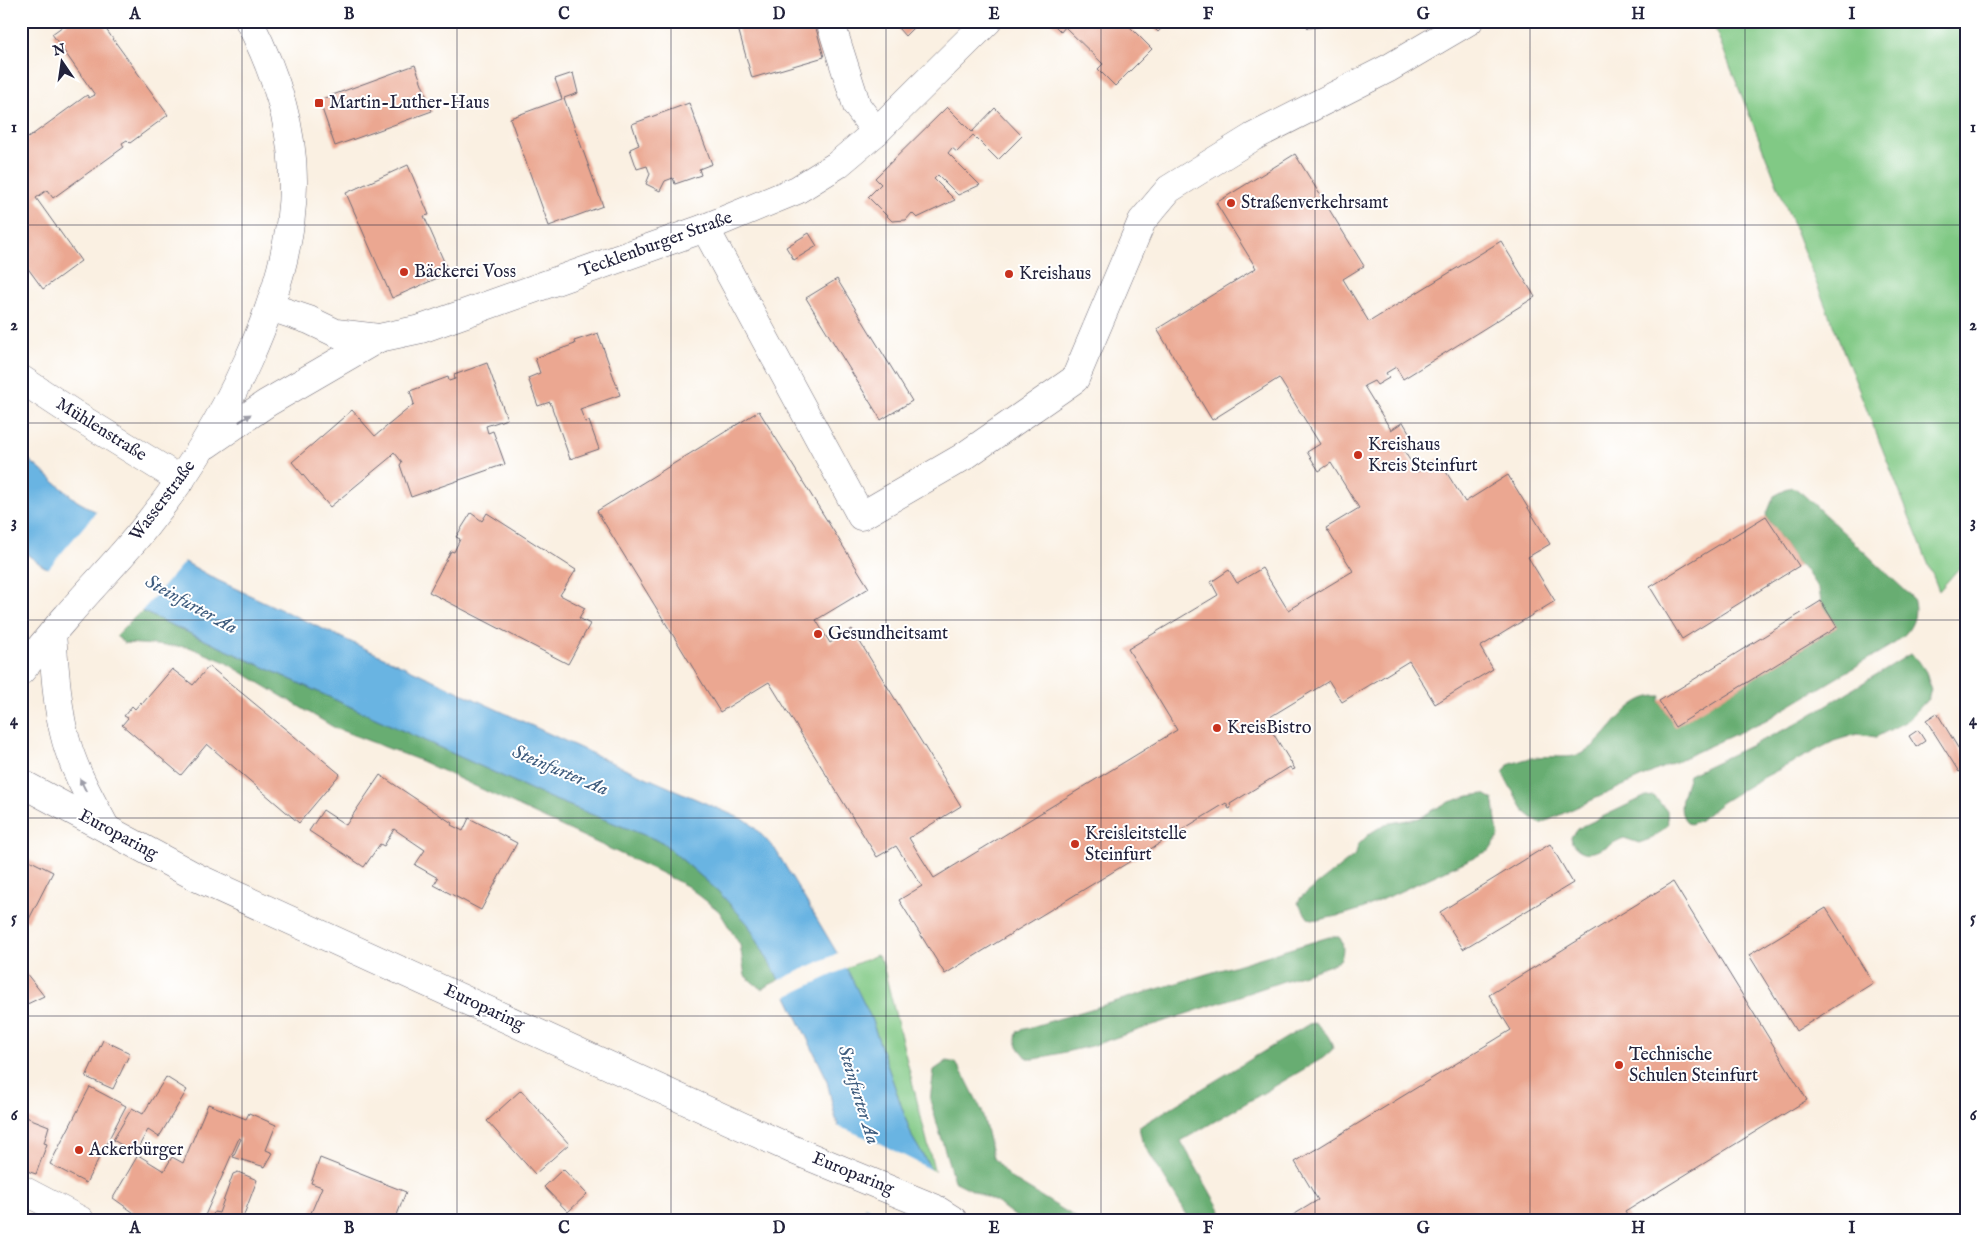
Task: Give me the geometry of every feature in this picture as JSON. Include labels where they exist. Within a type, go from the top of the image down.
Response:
[{"type":"main road","name":"Wasserstraße","points":[[21,671],[149,523],[205,445],[241,374],[270,307],[287,246],[293,180],[286,117],[266,56],[249,21]]},
{"type":"main road","points":[[830,21],[857,106],[876,132]]},
{"type":"main road","name":"Tecklenburger Straße","points":[[270,307],[309,320],[336,333],[379,338],[421,329],[705,228],[797,190],[837,165],[876,132],[988,21]]},
{"type":"main road","points":[[705,228],[861,516],[963,458],[1075,379],[1142,221],[1169,189],[1253,137],[1389,68],[1469,21]]},
{"type":"main road","points":[[205,445],[275,398],[379,338]]},
{"type":"main road","name":"Mühlenstraße","points":[[21,379],[181,480]]},
{"type":"main road","points":[[59,625],[56,692],[64,734],[81,782],[106,828]]},
{"type":"main road","name":"Europaring","points":[[21,782],[198,878],[796,1151],[934,1208],[954,1220]]},
{"type":"main road","points":[[21,1190],[80,1220]]},
{"type":"green space","points":[[1712,21],[1966,21],[1966,560],[1939,591]]},
{"type":"green space","points":[[1791,487],[1805,496],[1913,598],[1915,612],[1909,629],[1895,643],[1766,720],[1540,824],[1525,812],[1505,778],[1503,773],[1508,765],[1533,758],[1572,756],[1583,753],[1593,746],[1628,709],[1648,697],[1661,696],[1659,701],[1675,726],[1837,627],[1821,601],[1819,590],[1803,566],[1799,566],[1766,516],[1774,496]]},
{"type":"green space","points":[[141,611],[550,798],[662,842],[718,891],[748,924],[779,980],[761,989],[745,976],[740,945],[719,911],[687,886],[419,760],[335,728],[223,661],[189,647],[124,643],[116,636]]},
{"type":"green space","points":[[1910,654],[1918,660],[1926,672],[1931,690],[1928,699],[1907,721],[1876,737],[1857,734],[1834,741],[1755,782],[1721,803],[1699,821],[1690,824],[1685,820],[1681,808],[1689,775],[1794,725]]},
{"type":"green space","points":[[1484,794],[1493,799],[1499,836],[1490,850],[1362,909],[1342,915],[1318,920],[1308,918],[1298,903],[1301,897],[1356,854],[1358,845],[1369,834],[1385,824],[1419,818],[1446,803],[1469,796]]},
{"type":"green space","points":[[1654,796],[1667,811],[1668,825],[1653,838],[1639,843],[1624,838],[1597,851],[1590,852],[1578,849],[1572,843],[1571,837],[1577,829],[1644,797]]},
{"type":"green space","points":[[1329,937],[1339,937],[1343,948],[1340,960],[1331,965],[1091,1046],[1028,1059],[1017,1043],[1016,1035],[1018,1031]]},
{"type":"green space","points":[[877,955],[882,961],[936,1177],[912,1137],[871,1018],[846,968]]},
{"type":"green space","points":[[1314,1023],[1326,1034],[1333,1049],[1323,1058],[1181,1141],[1226,1220],[1190,1220],[1142,1141],[1139,1127],[1309,1024]]},
{"type":"green space","points":[[947,1061],[956,1063],[982,1111],[993,1158],[1009,1177],[1080,1220],[1020,1220],[996,1202],[954,1181],[930,1100],[934,1070]]},
{"type":"water","name":"Steinfurter Aa","points":[[21,453],[77,501],[217,580],[606,760],[749,822],[775,849],[849,973],[871,1018],[912,1137],[936,1177],[947,1220],[869,1220],[835,1116],[826,1077],[779,980],[748,924],[718,891],[662,842],[550,798],[43,566],[21,550]]},
{"type":"pier","points":[[97,511],[186,560],[140,613],[47,570]]},
{"type":"pier","points":[[840,952],[849,967],[785,997],[777,981]]},
{"type":"pier","points":[[835,1125],[879,1143],[936,1172],[949,1220],[899,1220],[861,1205]]},
{"type":"building","points":[[70,21],[100,21],[168,115],[130,143],[127,140],[122,143],[124,147],[53,198],[47,190],[36,198],[81,261],[43,289],[21,259],[21,143],[87,95],[89,98],[95,95],[52,34]]},
{"type":"building","points":[[736,21],[814,21],[824,57],[752,78]]},
{"type":"building","points":[[880,21],[892,21],[886,27]]},
{"type":"building","points":[[892,21],[920,21],[905,36]]},
{"type":"building","points":[[1050,21],[1124,21],[1152,49],[1115,86],[1098,69],[1103,64],[1065,27],[1061,32]]},
{"type":"building","points":[[1147,21],[1169,21],[1158,32]]},
{"type":"building","points":[[1298,21],[1348,21],[1349,24],[1308,28],[1304,22],[1300,25]]},
{"type":"building","points":[[415,65],[432,111],[335,146],[319,100]]},
{"type":"building","points":[[573,73],[578,93],[564,98],[603,206],[549,226],[510,118],[562,99],[555,79]]},
{"type":"building","points":[[689,103],[712,164],[699,169],[701,175],[675,184],[673,178],[665,181],[660,191],[646,184],[650,174],[647,166],[637,169],[630,149],[639,145],[632,124]]},
{"type":"building","points":[[947,107],[972,132],[995,108],[1022,136],[998,160],[973,135],[957,152],[952,148],[948,153],[980,185],[958,195],[938,175],[934,179],[955,200],[917,218],[912,213],[906,220],[892,221],[868,197],[881,184],[875,178]]},
{"type":"building","points":[[1295,154],[1364,266],[1343,279],[1369,322],[1501,241],[1535,297],[1403,379],[1396,367],[1386,373],[1389,378],[1377,385],[1374,381],[1364,386],[1391,430],[1403,422],[1415,442],[1403,449],[1417,472],[1438,459],[1465,502],[1508,475],[1550,544],[1528,557],[1555,601],[1480,647],[1493,669],[1435,704],[1409,661],[1342,702],[1329,681],[1265,720],[1295,769],[1292,770],[1290,767],[1230,804],[1231,808],[1229,809],[1226,803],[945,974],[899,900],[922,886],[896,846],[877,857],[769,682],[720,712],[597,511],[759,411],[869,588],[816,620],[830,643],[852,629],[961,806],[909,838],[934,878],[1177,730],[1128,649],[1218,595],[1211,582],[1229,570],[1237,583],[1262,568],[1288,610],[1353,571],[1326,528],[1359,508],[1331,463],[1319,471],[1307,452],[1320,444],[1279,378],[1212,420],[1157,329],[1256,268],[1216,203]]},
{"type":"building","points":[[408,165],[429,215],[424,216],[449,273],[392,298],[346,193]]},
{"type":"building","points":[[809,233],[817,246],[794,260],[786,247]]},
{"type":"building","points":[[837,279],[912,401],[881,420],[806,298]]},
{"type":"building","points":[[598,333],[620,395],[580,409],[585,422],[589,421],[599,449],[570,459],[550,402],[538,406],[528,378],[540,373],[535,358],[575,344],[574,341]]},
{"type":"building","points":[[487,363],[507,419],[486,426],[488,433],[493,431],[505,464],[411,497],[400,465],[402,462],[394,452],[392,456],[330,507],[292,462],[352,410],[375,436],[414,404],[410,391],[448,377],[449,381],[455,379],[454,375]]},
{"type":"building","points":[[471,513],[482,521],[487,513],[576,570],[560,595],[585,608],[579,618],[590,624],[568,664],[429,592],[451,551],[454,552],[460,539],[456,537]]},
{"type":"building","points":[[1766,516],[1799,566],[1682,639],[1650,587]]},
{"type":"building","points":[[1821,601],[1837,627],[1675,727],[1659,701]]},
{"type":"building","points":[[209,666],[340,774],[299,823],[207,744],[181,775],[122,725],[128,718],[124,716],[132,706],[135,709],[141,702],[142,704],[172,669],[193,685]]},
{"type":"building","points":[[1937,713],[1966,761],[1966,768],[1959,772],[1926,720]]},
{"type":"building","points":[[1918,730],[1925,741],[1916,747],[1909,736]]},
{"type":"building","points":[[380,775],[452,823],[451,825],[463,831],[469,818],[517,843],[481,910],[434,885],[438,878],[415,865],[425,850],[394,829],[384,846],[380,844],[364,867],[309,831],[323,810],[346,825]]},
{"type":"building","points":[[1550,844],[1573,883],[1463,949],[1440,912]]},
{"type":"building","points":[[21,856],[53,872],[28,921],[21,918]]},
{"type":"building","name":"Technische Schulen Steinfurt","points":[[1673,882],[1807,1100],[1625,1212],[1630,1220],[1285,1220],[1318,1200],[1295,1162],[1511,1030],[1489,995]]},
{"type":"building","points":[[1826,908],[1873,983],[1796,1031],[1749,955]]},
{"type":"building","points":[[26,973],[44,996],[21,1007],[21,975]]},
{"type":"building","points":[[103,1040],[130,1053],[113,1089],[86,1077]]},
{"type":"building","points":[[166,1077],[187,1090],[159,1137],[148,1130],[135,1153],[113,1140],[132,1108],[143,1114]]},
{"type":"building","points":[[90,1087],[126,1106],[86,1183],[50,1164]]},
{"type":"building","points":[[521,1090],[569,1144],[535,1174],[487,1121]]},
{"type":"building","points":[[208,1104],[246,1119],[249,1113],[276,1125],[266,1150],[273,1153],[265,1167],[233,1157],[241,1139],[239,1138],[203,1220],[144,1220],[113,1198],[138,1155],[164,1171],[172,1157],[183,1163]]},
{"type":"building","points":[[21,1115],[49,1126],[44,1143],[47,1144],[36,1174],[21,1169]]},
{"type":"building","points":[[320,1158],[406,1192],[395,1220],[308,1220],[322,1187],[311,1183]]},
{"type":"building","points":[[563,1169],[587,1194],[568,1212],[544,1187]]},
{"type":"building","points":[[238,1172],[257,1180],[242,1220],[211,1220],[214,1212],[219,1213],[233,1174]]},
{"type":"place","name":"Martin-Luther-Haus","points":[[319,103]]},
{"type":"place","name":"Straßenverkehrsamt","points":[[1231,203]]},
{"type":"place","name":"Bäckerei Voss","points":[[404,272]]},
{"type":"place","name":"Kreishaus","points":[[1009,274]]},
{"type":"place","name":"Kreishaus Kreis Steinfurt","points":[[1358,455]]},
{"type":"place","name":"Gesundheitsamt","points":[[818,634]]},
{"type":"place","name":"KreisBistro","points":[[1217,728]]},
{"type":"place","name":"Kreisleitstelle Steinfurt","points":[[1075,844]]},
{"type":"place","name":"Technische Schulen Steinfurt","points":[[1619,1065]]},
{"type":"place","name":"Ackerbürger","points":[[79,1150]]}]
